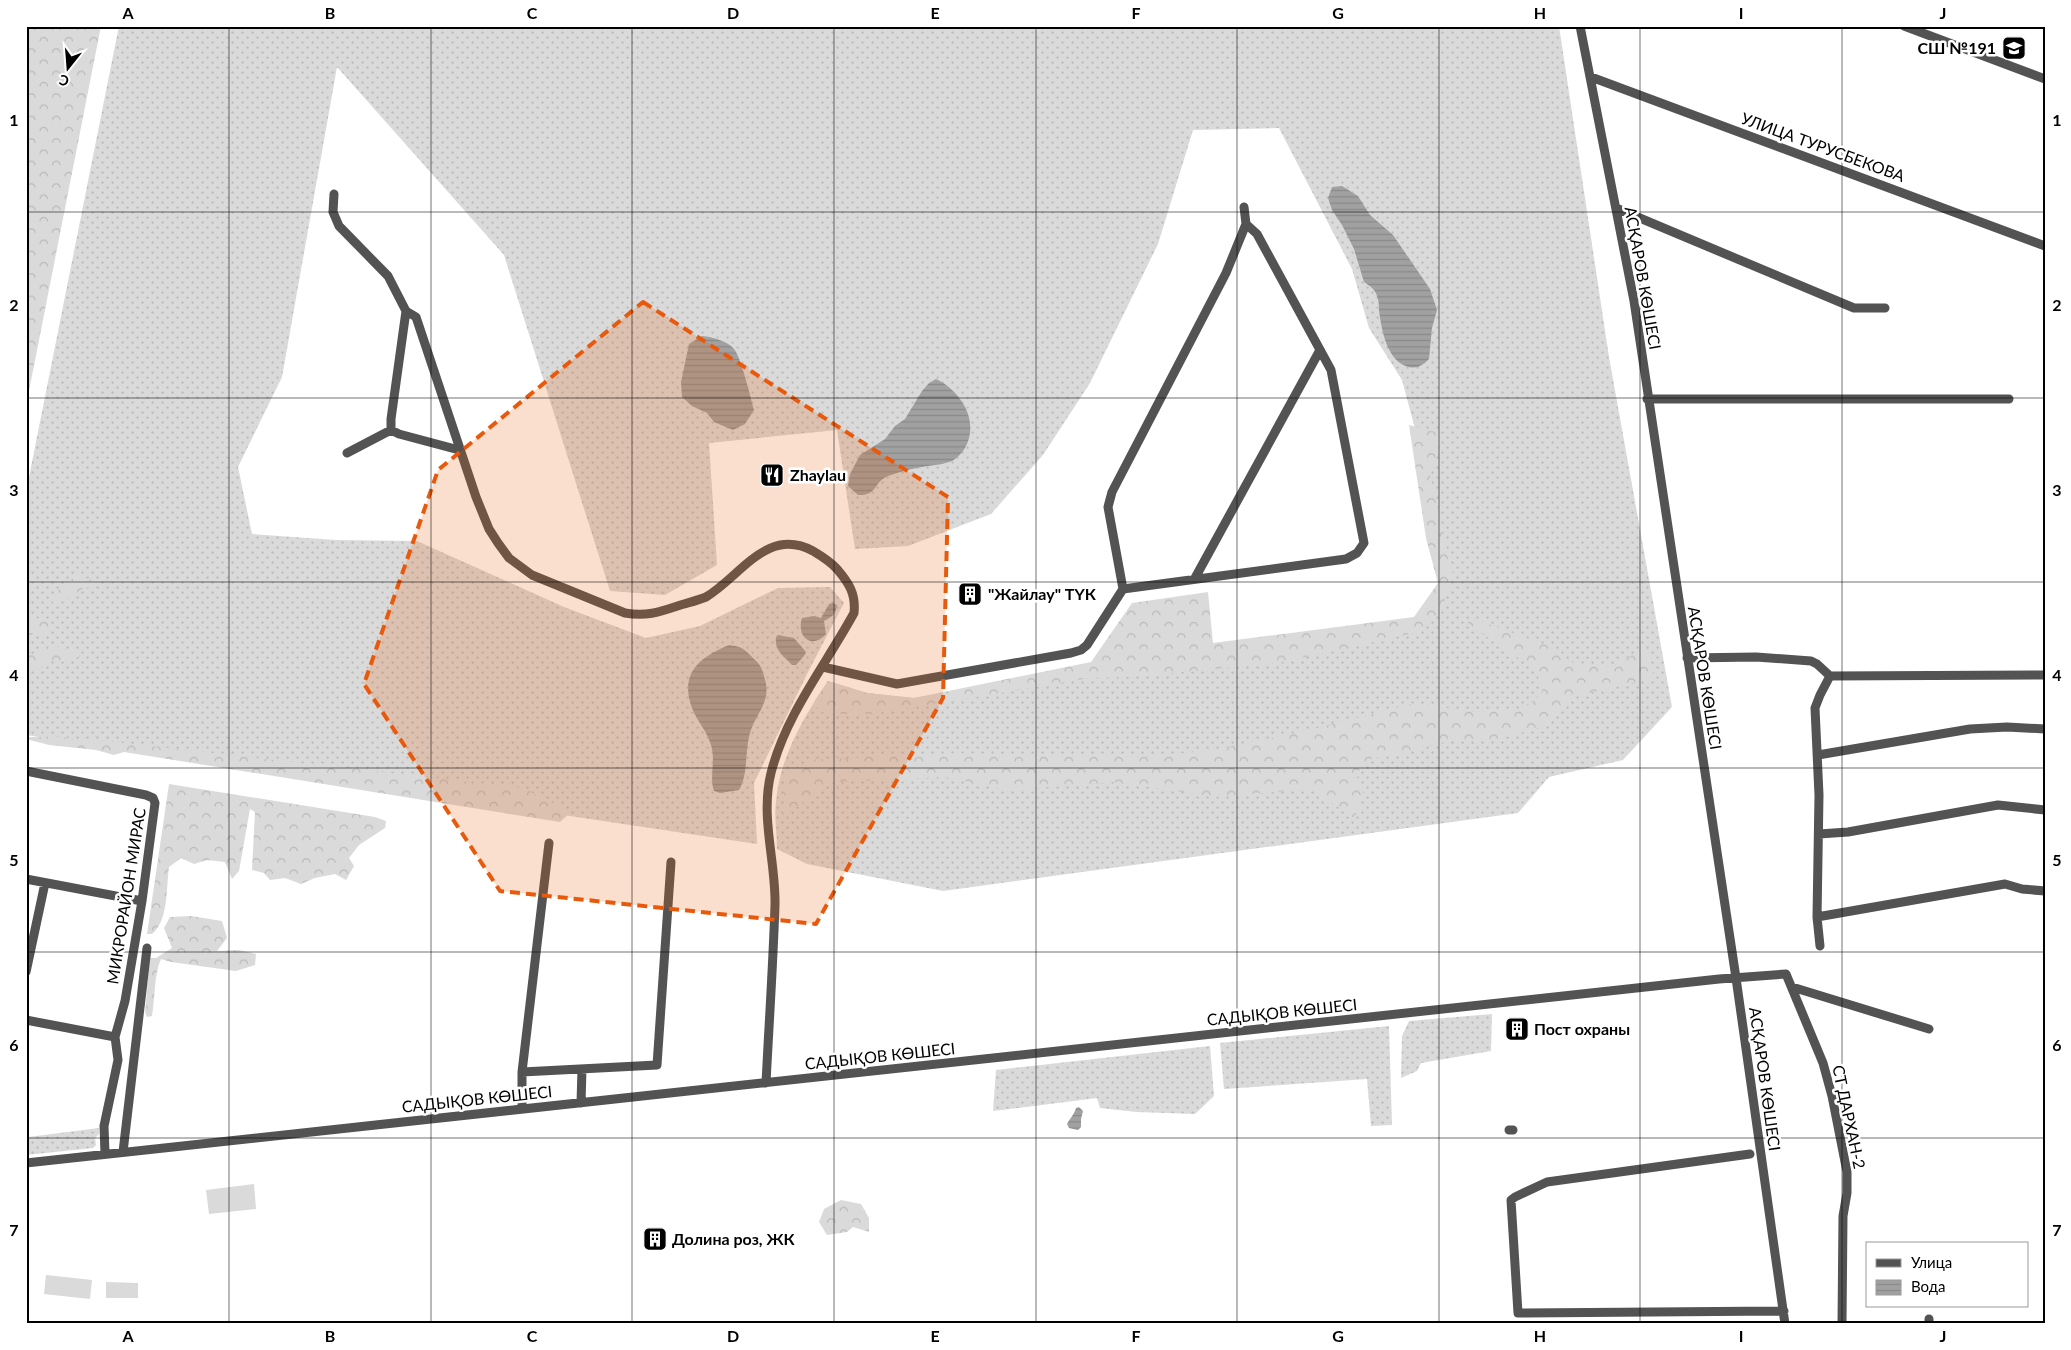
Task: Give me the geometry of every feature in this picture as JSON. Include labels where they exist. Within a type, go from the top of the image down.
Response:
[{"type":"street","points":[[1580,26],[1584,39]]},
{"type":"street","points":[[1584,39],[1585,26]]},
{"type":"street","points":[[1904,26],[2045,79]]},
{"type":"street","name":"АСҚАРОВ КӨШЕСІ","points":[[1584,39],[1634,301],[1647,399],[1736,978],[1785,1324]]},
{"type":"street","name":"УЛИЦА ТУРУСБЕКОВА","points":[[1591,77],[2045,246]]},
{"type":"street","points":[[334,194],[333,212],[340,226],[388,276],[406,310],[416,317],[422,330],[460,450],[489,529],[510,558],[532,575],[626,613],[640,616],[653,615],[704,598],[729,579],[745,563],[771,548],[791,544],[808,548],[830,560],[852,589],[855,601],[854,613],[789,722],[779,746],[768,789],[767,810],[775,904],[766,1083]]},
{"type":"street","points":[[823,667],[897,684],[1071,653],[1081,650],[1087,645],[1123,589],[1108,507],[1112,492],[1226,273],[1246,224],[1244,207]]},
{"type":"street","points":[[1616,208],[1854,308],[1885,308]]},
{"type":"street","points":[[1123,589],[1346,559],[1357,554],[1364,543],[1332,370],[1257,234],[1246,224]]},
{"type":"street","points":[[391,430],[406,310]]},
{"type":"street","points":[[1195,578],[1320,350]]},
{"type":"street","points":[[1647,399],[2009,398]]},
{"type":"street","points":[[347,453],[391,430],[408,437],[460,450]]},
{"type":"street","points":[[1687,658],[1756,657],[1802,660],[1818,664],[1830,676],[2045,675]]},
{"type":"street","points":[[1820,946],[1817,917],[1819,834],[1815,708],[1830,676]]},
{"type":"street","points":[[1818,756],[1970,730],[2007,727],[2045,729]]},
{"type":"street","name":"МИКРОРАЙОН МИРАС","points":[[26,771],[146,795],[153,798],[155,803],[142,901],[125,1001],[115,1037],[118,1060],[104,1126],[105,1154]]},
{"type":"street","points":[[1819,834],[1848,832],[1998,805],[2045,810]]},
{"type":"street","points":[[522,1109],[522,1072],[549,843]]},
{"type":"street","points":[[522,1072],[657,1065],[671,862]]},
{"type":"street","name":"МИКРОРАЙОН МИРАС","points":[[26,879],[142,901]]},
{"type":"street","points":[[26,972],[45,883]]},
{"type":"street","points":[[1817,917],[2005,884],[2022,889],[2045,891]]},
{"type":"street","points":[[123,1152],[147,948]]},
{"type":"street","points":[[1736,978],[1786,974],[1792,987],[1929,1029]]},
{"type":"street","name":"САДЫҚОВ КӨШЕСІ","points":[[26,1163],[1736,978]]},
{"type":"street","name":"СТ ДАРХАН-2","points":[[1792,987],[1825,1071],[1832,1096],[1847,1172],[1847,1193],[1843,1216],[1842,1324]]},
{"type":"street","points":[[26,1020],[115,1037]]},
{"type":"street","points":[[581,1103],[582,1069]]},
{"type":"street","points":[[1750,1154],[1547,1182],[1515,1197],[1511,1200],[1518,1313],[1784,1311]]},
{"type":"highlighted area","points":[[643,302],[948,497],[943,698],[816,924],[500,891],[364,684],[438,470]]},
{"type":"green space","points":[[26,26],[101,26],[26,406]]},
{"type":"green space","points":[[119,26],[1559,26],[1609,357],[1672,707],[1623,760],[1549,777],[1518,813],[943,891],[807,864],[777,849],[776,802],[778,786],[787,754],[802,723],[828,681],[867,693],[914,698],[1423,619],[1443,579],[1425,466],[1402,380],[1369,328],[1352,269],[1279,128],[1193,130],[1158,244],[1090,383],[1043,455],[991,514],[908,546],[855,549],[837,430],[709,443],[717,565],[665,595],[610,591],[504,255],[337,67],[282,377],[238,467],[252,534],[336,540],[417,541],[564,607],[646,638],[700,626],[778,588],[830,587],[844,603],[754,783],[757,844],[26,735],[26,492]]},
{"type":"green space","points":[[1409,425],[1442,434],[1430,475],[1453,574],[1443,607],[1430,624],[1414,633],[1279,663],[1127,677],[1090,678],[872,714],[820,712],[814,702],[828,681],[867,693],[914,698],[1091,662],[1132,603],[1208,592],[1213,643],[1414,617],[1438,583],[1426,538]]},
{"type":"green space","points":[[76,575],[95,581],[97,585],[82,589],[71,597],[53,604],[55,594]]},
{"type":"green space","points":[[34,617],[51,622],[48,630],[41,635],[36,632],[26,638],[26,624]]},
{"type":"green space","points":[[1469,617],[1546,645],[1570,662],[1609,667],[1648,647],[1654,678],[1572,697],[1538,728],[1491,741],[1448,741],[1397,755],[1369,759],[1356,774],[1364,796],[1354,818],[1311,789],[1215,797],[1116,782],[1008,790],[945,777],[834,782],[783,815],[785,777],[809,760],[957,753],[1147,757],[1214,750],[1309,730],[1415,703],[1475,712],[1516,710],[1532,702],[1543,692],[1536,670],[1468,624]]},
{"type":"green space","points":[[53,646],[78,652],[81,656],[58,663],[52,660],[40,668],[26,670],[26,654],[37,655],[42,649]]},
{"type":"green space","points":[[96,736],[103,742],[523,788],[571,812],[560,822],[124,752],[114,755],[96,750],[49,745],[26,739],[26,737],[62,737],[88,741]]},
{"type":"green space","points":[[169,784],[375,817],[386,821],[385,828],[359,845],[349,858],[354,866],[346,880],[335,874],[315,878],[301,884],[285,878],[270,880],[264,873],[252,870],[255,812],[250,809],[239,871],[232,879],[225,862],[207,860],[194,864],[181,858],[169,867],[164,912],[157,928],[152,934],[147,934]]},
{"type":"green space","points":[[191,916],[222,921],[227,938],[217,951],[239,950],[256,954],[255,965],[236,971],[161,959],[156,979],[152,1016],[147,1017],[145,1012],[150,958],[156,958],[172,948],[164,928],[170,917]]},
{"type":"green space","points":[[1492,1014],[1491,1051],[1421,1063],[1417,1071],[1401,1078],[1402,1036],[1409,1021]]},
{"type":"green space","points":[[1389,1026],[1392,1125],[1371,1126],[1367,1079],[1224,1089],[1220,1043]]},
{"type":"green space","points":[[1210,1046],[1214,1096],[1195,1114],[1137,1112],[1100,1108],[1097,1098],[993,1111],[996,1070]]},
{"type":"green space","points":[[99,1128],[99,1134],[95,1138],[96,1145],[93,1148],[26,1155],[26,1139],[28,1137]]},
{"type":"green space","points":[[254,1184],[256,1209],[209,1214],[206,1190]]},
{"type":"green space","points":[[841,1200],[861,1204],[869,1218],[869,1232],[853,1227],[847,1232],[827,1235],[819,1222],[824,1209]]},
{"type":"green space","points":[[46,1275],[92,1280],[90,1299],[44,1294]]},
{"type":"green space","points":[[106,1282],[138,1283],[138,1298],[106,1298]]},
{"type":"water","points":[[1342,186],[1358,196],[1370,215],[1393,235],[1430,289],[1437,310],[1432,328],[1429,359],[1420,366],[1409,367],[1402,364],[1395,359],[1387,345],[1376,294],[1364,282],[1354,249],[1332,210],[1328,198],[1332,187]]},
{"type":"water","points":[[702,336],[720,340],[731,346],[737,353],[743,369],[754,410],[745,424],[733,430],[714,422],[707,413],[692,406],[682,397],[681,382],[689,344]]},
{"type":"water","points":[[936,379],[953,391],[966,408],[970,428],[969,438],[964,450],[952,461],[888,476],[869,493],[858,495],[848,486],[850,474],[860,455],[885,439],[895,426],[905,419],[922,391],[929,383]]},
{"type":"water","points":[[829,604],[837,605],[835,613],[824,621],[826,634],[816,641],[806,639],[801,631],[802,618],[814,616],[821,618]]},
{"type":"water","points":[[778,635],[794,638],[806,652],[796,665],[792,665],[778,650],[776,637]]},
{"type":"water","points":[[729,645],[744,650],[761,667],[766,696],[751,729],[742,784],[739,790],[720,793],[714,791],[711,745],[692,708],[688,685],[690,676],[701,661]]},
{"type":"water","points":[[1079,1107],[1083,1111],[1081,1127],[1078,1130],[1069,1128],[1067,1124],[1076,1108]]},
{"type":"place","name":"СШ №191","points":[[2014,48]]},
{"type":"place","name":"Zhaylau","points":[[772,475]]},
{"type":"place","name":"\"Жайлау\" ТҮК","points":[[970,594]]},
{"type":"place","name":"Пост охраны","points":[[1517,1029]]},
{"type":"place","name":"Долина роз, ЖК","points":[[655,1239]]}]
